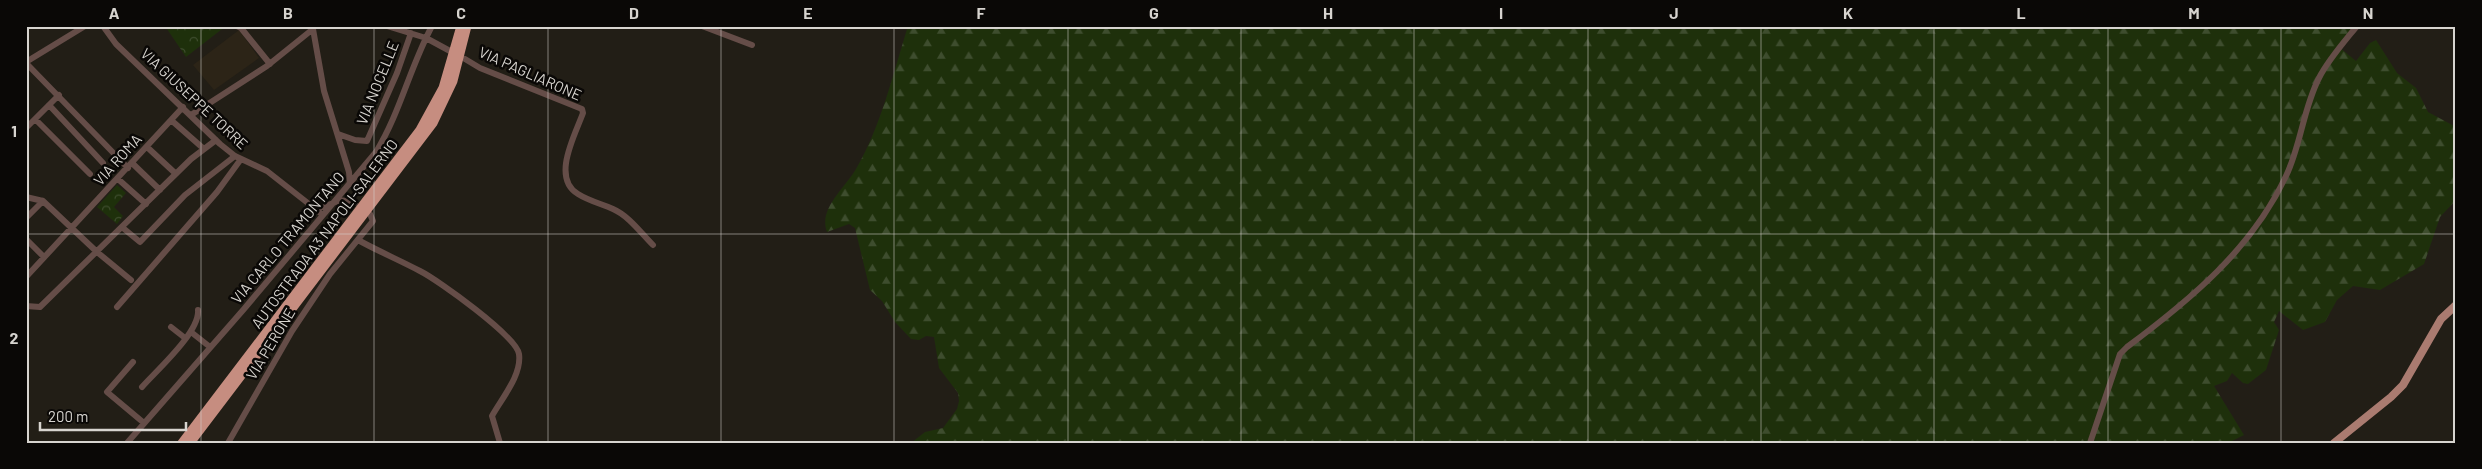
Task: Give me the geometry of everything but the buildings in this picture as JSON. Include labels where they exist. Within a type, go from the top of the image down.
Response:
[{"type":"highway","name":"AUTOSTRADA A3 NAPOLI-SALERNO","points":[[182,443],[420,130],[443,88],[461,26]]},
{"type":"highway","name":"AUTOSTRADA A3 NAPOLI-SALERNO","points":[[190,443],[429,128],[453,81],[468,26]]},
{"type":"main road","points":[[2334,443],[2392,397],[2403,385],[2441,319],[2456,305]]},
{"type":"street","points":[[85,26],[26,62],[130,165],[160,190]]},
{"type":"street","name":"VIA GIUSEPPE TORRE","points":[[103,26],[116,44],[216,140],[238,158],[267,170],[323,215]]},
{"type":"street","points":[[237,26],[241,28],[266,66]]},
{"type":"street","points":[[388,26],[426,38],[450,51]]},
{"type":"street","name":"VIA CARLO TRAMONTANO","points":[[127,443],[376,152],[387,134],[415,59],[432,26]]},
{"type":"street","points":[[702,26],[752,45]]},
{"type":"street","points":[[2090,443],[2120,354],[2127,346],[2184,304],[2214,276],[2248,238],[2268,209],[2287,174],[2319,77],[2357,26]]},
{"type":"street","points":[[191,115],[266,66],[313,28],[322,83],[349,172],[350,184]]},
{"type":"street","name":"VIA NOCELLE","points":[[338,134],[355,140],[367,141],[397,73],[411,33]]},
{"type":"street","name":"VIA PAGLIARONE","points":[[464,59],[480,68],[582,109],[583,113],[569,152],[565,174],[567,183],[576,193],[624,216],[653,245]]},
{"type":"street","points":[[26,128],[59,95]]},
{"type":"street","points":[[49,105],[103,163]]},
{"type":"street","name":"VIA ROMA","points":[[26,277],[183,107]]},
{"type":"street","points":[[35,119],[90,174]]},
{"type":"street","points":[[172,120],[204,149]]},
{"type":"street","points":[[26,306],[40,307],[123,228],[176,174],[216,140]]},
{"type":"street","points":[[147,147],[176,174]]},
{"type":"street","points":[[123,228],[140,242],[185,194],[238,158]]},
{"type":"street","points":[[117,308],[217,192],[238,158]]},
{"type":"street","points":[[118,178],[146,204]]},
{"type":"street","points":[[316,224],[318,216],[315,208],[324,207],[340,200],[354,202],[342,193]]},
{"type":"street","points":[[26,197],[43,201],[97,252],[131,280]]},
{"type":"street","points":[[26,218],[43,201]]},
{"type":"street","name":"VIA PERONE","points":[[228,443],[292,331],[330,274],[372,222],[370,214]]},
{"type":"street","points":[[26,239],[44,257]]},
{"type":"street","points":[[358,240],[421,271],[479,313],[512,341],[518,350],[518,367],[492,416],[500,443]]},
{"type":"street","points":[[142,387],[191,332],[199,319],[198,310]]},
{"type":"street","points":[[171,327],[185,338]]},
{"type":"street","points":[[191,332],[210,348]]},
{"type":"street","points":[[133,362],[107,392],[144,423]]},
{"type":"shaded area","points":[[239,30],[259,58],[214,90],[193,65]]},
{"type":"green space","points":[[165,26],[226,26],[186,57]]},
{"type":"green space","points":[[908,26],[2355,26],[2339,47],[2356,61],[2370,43],[2376,40],[2397,73],[2416,88],[2428,112],[2456,127],[2456,200],[2440,217],[2424,264],[2380,290],[2353,286],[2337,300],[2325,322],[2303,330],[2279,311],[2274,322],[2279,330],[2266,370],[2248,384],[2243,383],[2232,373],[2227,381],[2214,386],[2244,435],[2228,443],[911,443],[925,432],[943,428],[957,409],[958,393],[939,368],[934,337],[926,336],[919,340],[911,339],[895,322],[882,301],[870,290],[855,228],[849,224],[827,232],[825,223],[829,207],[856,169],[873,135]]},
{"type":"green space","points":[[117,185],[126,193],[114,207],[123,216],[117,224],[97,207]]}]
